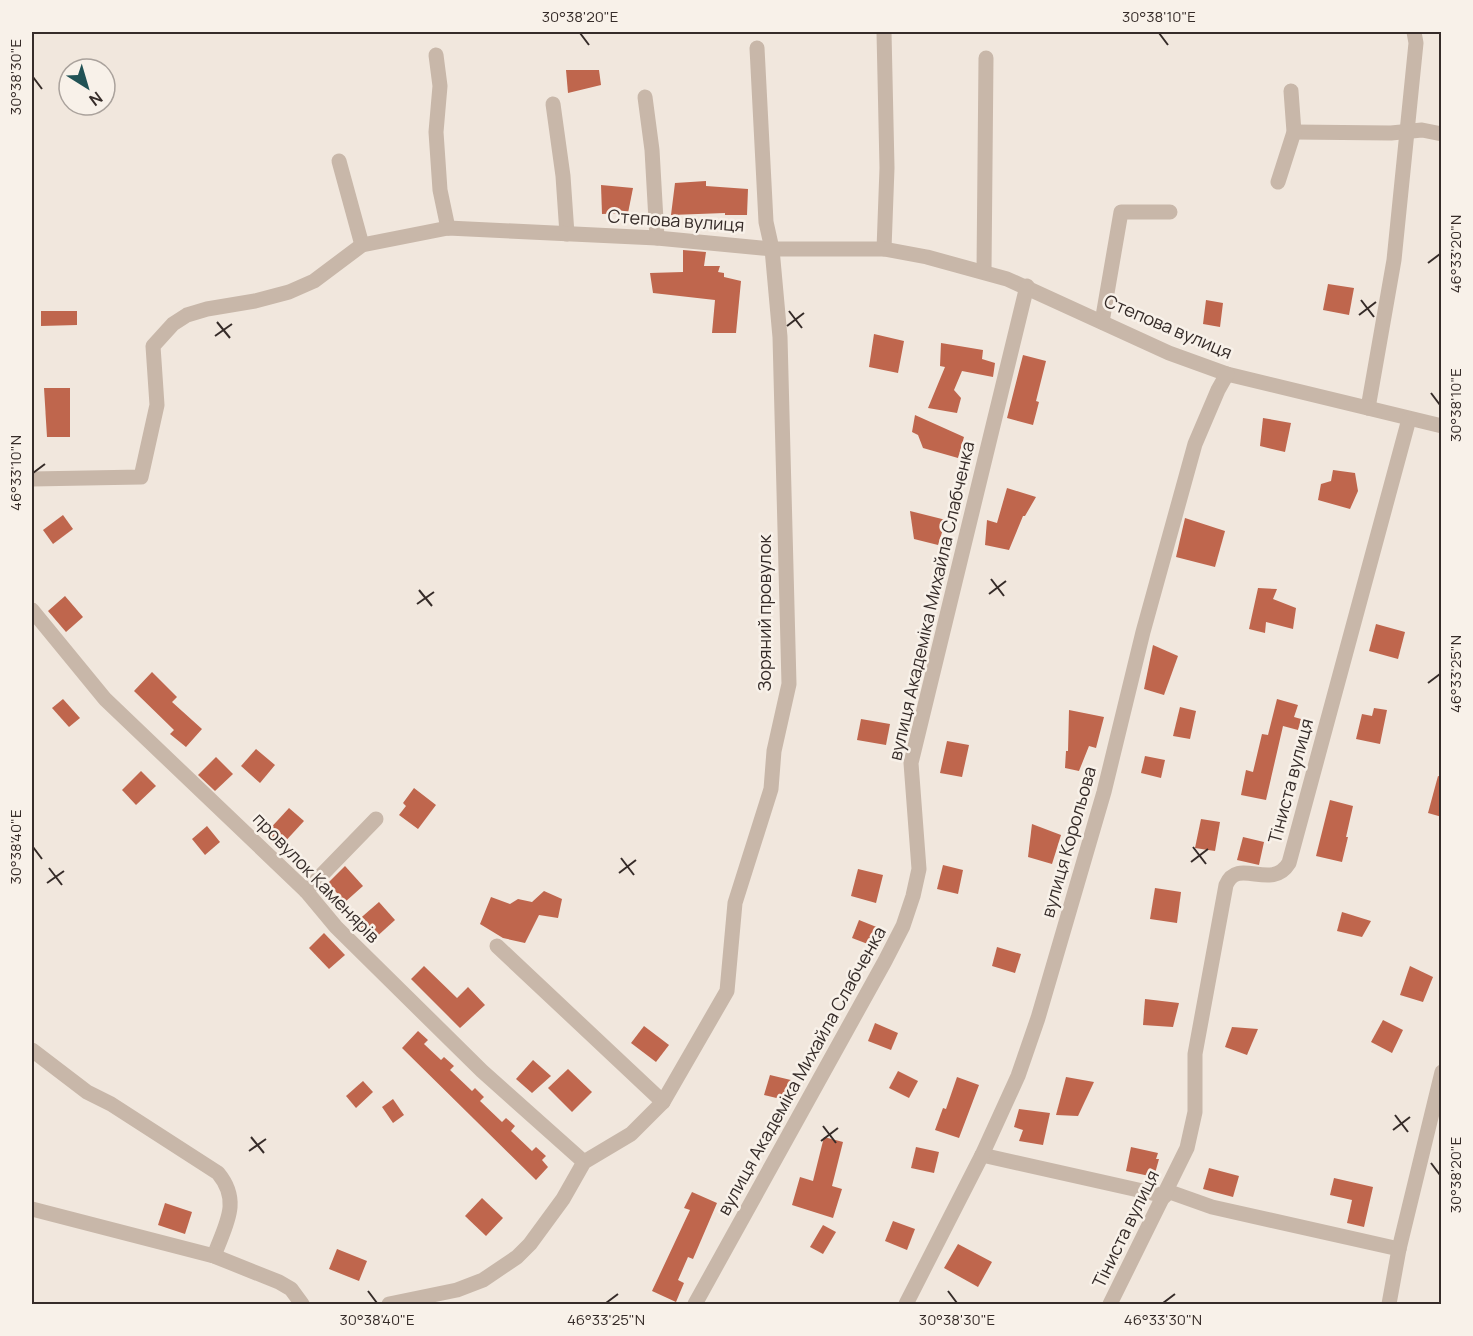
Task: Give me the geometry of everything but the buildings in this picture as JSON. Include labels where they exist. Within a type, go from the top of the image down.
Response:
[{"type":"street","points":[[884,32],[887,168],[884,249]]},
{"type":"street","points":[[1368,408],[1394,260],[1416,43],[1413,32]]},
{"type":"street","name":"Зоряний провулок","points":[[389,1305],[457,1290],[483,1280],[503,1268],[530,1244],[563,1199],[584,1162],[631,1134],[663,1102],[727,991],[735,903],[771,789],[774,752],[789,684],[780,337],[772,249],[766,222],[757,48]]},
{"type":"street","points":[[436,55],[440,86],[436,132],[440,190],[448,228]]},
{"type":"street","points":[[984,271],[986,58]]},
{"type":"street","points":[[1278,182],[1294,132],[1291,91]]},
{"type":"street","points":[[645,98],[652,150],[657,238]]},
{"type":"street","points":[[553,104],[563,176],[567,234]]},
{"type":"street","points":[[1294,132],[1391,133],[1422,130],[1442,134]]},
{"type":"street","points":[[339,161],[362,245]]},
{"type":"street","points":[[1102,322],[1121,212],[1170,212]]},
{"type":"street","name":"Степова вулиця","points":[[32,479],[141,477],[157,405],[153,346],[161,335],[187,315],[289,292],[314,281],[362,245],[448,228],[657,238],[772,249],[884,249],[927,257],[984,271],[1026,286],[1169,353],[1227,374],[1442,426]]},
{"type":"street","name":"вулиця Академіка Михайла Слабченка","points":[[694,1305],[885,961],[903,926],[910,906],[919,869],[911,763],[1026,286]]},
{"type":"street","name":"вулиця Корольова","points":[[906,1305],[982,1155],[1018,1076],[1038,1018],[1104,792],[1143,632],[1195,444],[1227,374]]},
{"type":"street","name":"Тіниста вулиця","points":[[1110,1305],[1187,1148],[1195,1112],[1196,1054],[1229,877],[1236,873],[1277,875],[1285,870],[1289,863],[1409,418]]},
{"type":"street","name":"провулок Каменярів","points":[[32,610],[105,699],[306,891],[336,927],[482,1071],[584,1162]]},
{"type":"street","points":[[306,891],[376,819]]},
{"type":"street","points":[[497,946],[663,1102]]},
{"type":"street","points":[[32,1050],[87,1092],[111,1104],[218,1173],[226,1183],[232,1205],[214,1256]]},
{"type":"street","points":[[1389,1305],[1399,1249],[1435,1124],[1442,1072]]},
{"type":"street","points":[[982,1155],[1166,1193],[1291,1226],[1399,1249]]},
{"type":"street","points":[[32,1209],[214,1256],[279,1282],[291,1289],[302,1305]]}]
